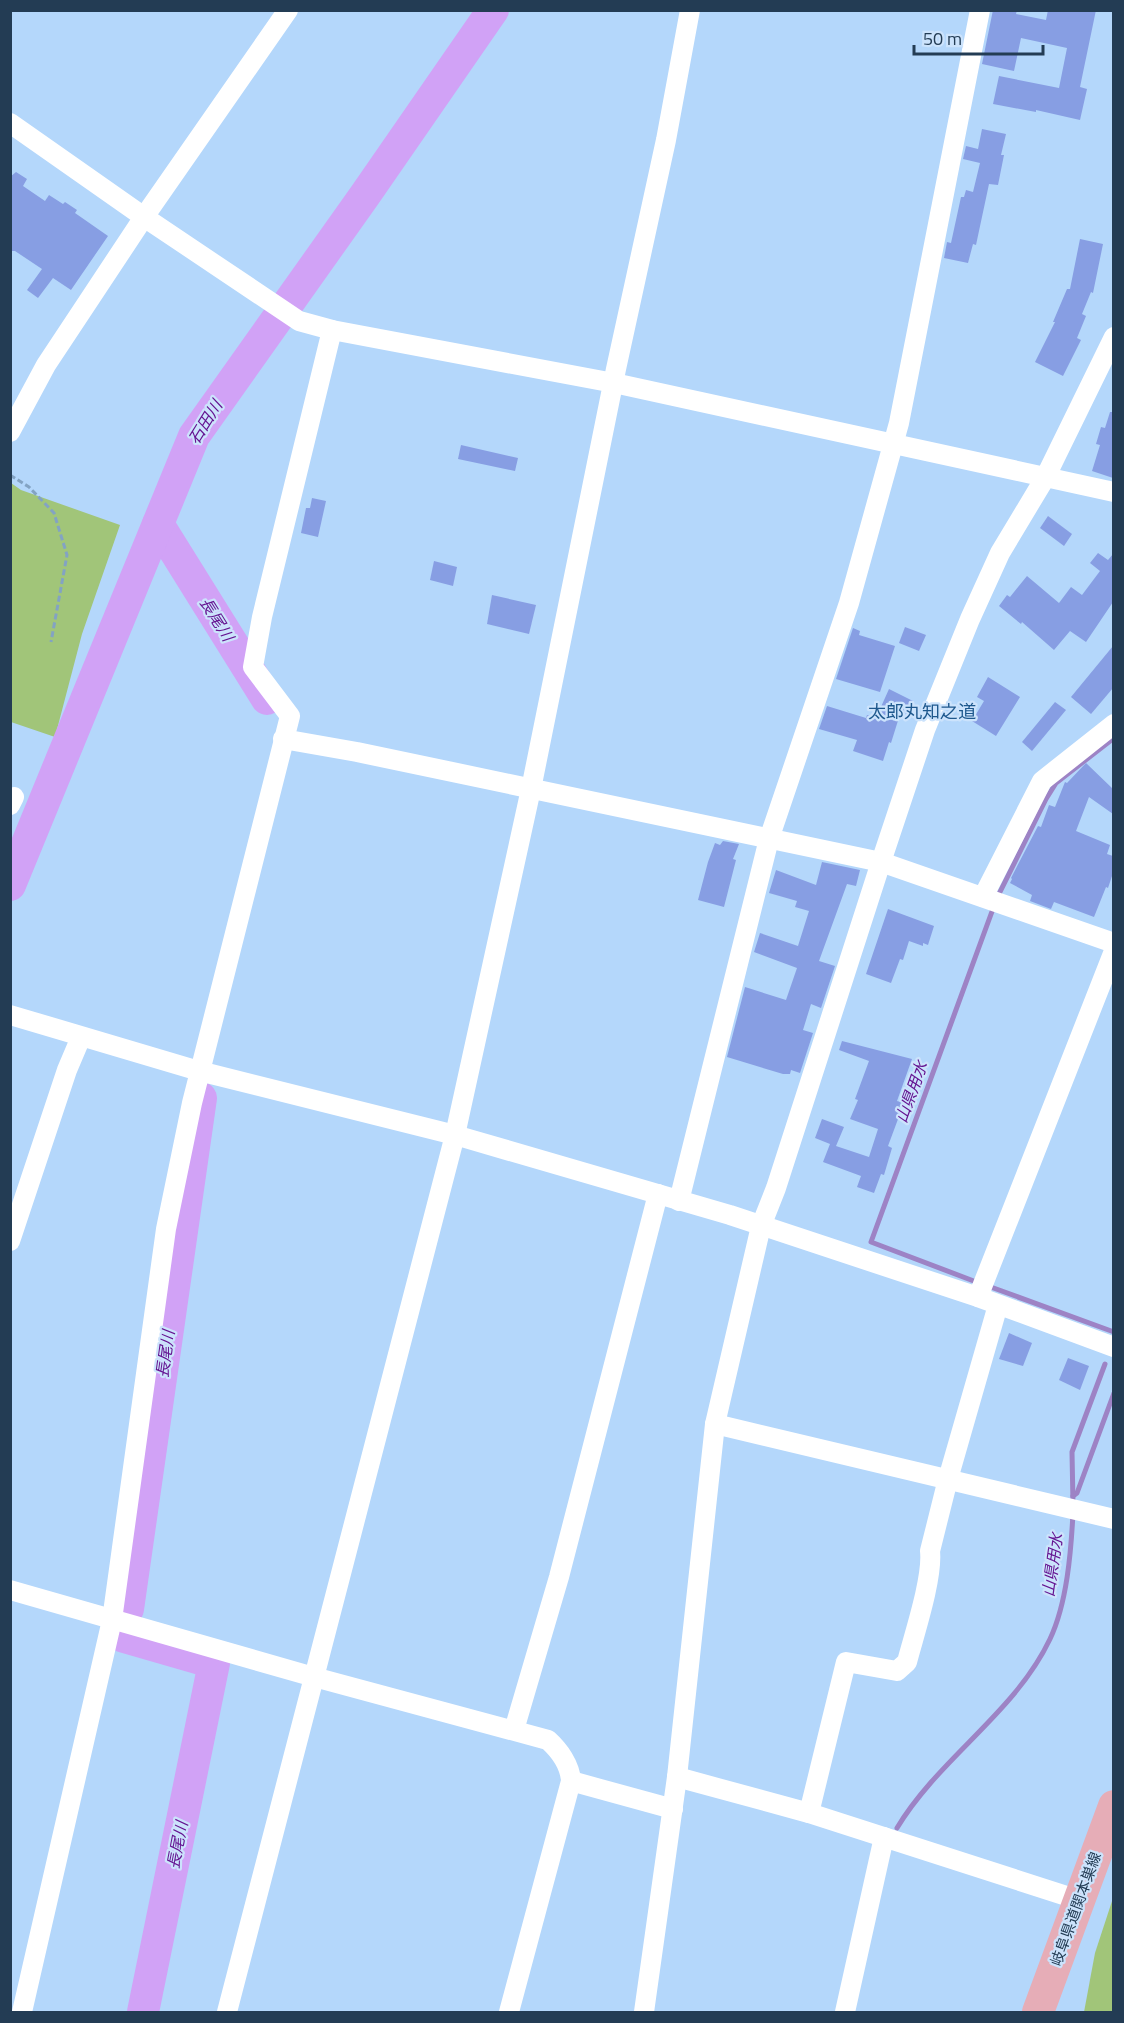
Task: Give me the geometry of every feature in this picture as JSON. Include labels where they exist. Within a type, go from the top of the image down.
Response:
[{"type":"main road","name":"岐阜県道関本巣線","points":[[1038,2013],[1113,1806]]},
{"type":"street","points":[[10,432],[46,365],[144,216],[246,74],[288,10]]},
{"type":"street","points":[[227,2013],[455,1135],[531,789],[666,140],[690,10]]},
{"type":"street","points":[[679,1201],[769,839],[849,603],[893,443],[914,355],[980,10]]},
{"type":"street","points":[[10,123],[299,321],[332,330],[614,383],[1113,492]]},
{"type":"street","points":[[22,2013],[112,1620],[166,1229],[199,1071],[290,716],[253,667],[262,617],[332,330]]},
{"type":"street","points":[[644,2013],[677,1777],[715,1424],[760,1226],[776,1188],[880,862],[925,730],[970,619],[1000,553],[1045,478],[1113,337]]},
{"type":"street","points":[[992,900],[1042,781],[1113,724]]},
{"type":"street","points":[[284,739],[357,752],[880,862],[1113,943]]},
{"type":"street","points":[[978,1297],[1113,951]]},
{"type":"street","points":[[10,1015],[199,1071],[455,1135],[658,1194],[978,1297],[1113,1347]]},
{"type":"street","points":[[10,1241],[67,1070],[81,1037]]},
{"type":"street","points":[[514,1730],[559,1577],[658,1194]]},
{"type":"street","points":[[809,1813],[846,1662],[897,1671],[906,1662],[926,1587],[931,1560],[930,1551],[948,1479],[998,1305]]},
{"type":"street","points":[[715,1424],[1113,1519]]},
{"type":"street","points":[[10,1590],[314,1677],[548,1740],[555,1746],[567,1765],[571,1781],[509,2013]]},
{"type":"street","points":[[677,1777],[809,1813],[1079,1900]]},
{"type":"street","points":[[571,1781],[673,1809]]},
{"type":"street","points":[[845,2013],[884,1837]]},
{"type":"path","points":[[10,475],[29,487],[54,513],[67,555],[51,642]]},
{"type":"green space","points":[[11,483],[21,490],[120,525],[82,634],[55,737],[11,722]]},
{"type":"green space","points":[[1113,1898],[1113,2012],[1084,2012],[1095,1953]]},
{"type":"building","points":[[993,10],[1017,10],[1016,14],[1046,20],[1048,10],[1096,10],[1080,87],[1087,89],[1080,120],[1036,110],[1036,112],[993,104],[999,76],[1059,88],[1067,48],[1021,38],[1014,71],[982,64]]},
{"type":"building","points":[[982,129],[1006,134],[1001,155],[1004,155],[998,185],[989,184],[976,245],[973,244],[968,263],[944,258],[947,242],[951,243],[961,197],[964,197],[966,190],[973,192],[980,163],[963,159],[966,146],[978,149]]},
{"type":"building","points":[[16,172],[27,179],[23,186],[45,201],[49,195],[63,204],[65,202],[77,210],[75,213],[108,236],[71,290],[53,278],[38,298],[27,290],[42,269],[15,251],[10,251],[10,177]]},
{"type":"building","points":[[1080,239],[1103,244],[1093,293],[1091,292],[1082,314],[1086,316],[1077,338],[1081,340],[1063,376],[1035,362],[1055,322],[1053,322],[1067,289],[1070,289]]},
{"type":"building","points":[[1110,412],[1113,412],[1113,478],[1092,471],[1100,445],[1096,444],[1101,427],[1105,428]]},
{"type":"building","points":[[461,445],[518,458],[515,471],[458,459]]},
{"type":"building","points":[[312,498],[326,501],[318,537],[301,533],[306,508],[310,508]]},
{"type":"building","points":[[1048,516],[1072,534],[1064,546],[1040,528]]},
{"type":"building","points":[[1098,553],[1108,560],[1113,554],[1113,602],[1086,642],[1070,631],[1054,650],[1022,622],[1021,624],[999,606],[1007,595],[1010,597],[1027,576],[1059,603],[1071,587],[1082,595],[1100,571],[1090,563]]},
{"type":"building","points":[[434,561],[457,567],[453,586],[430,580]]},
{"type":"building","points":[[492,595],[536,605],[529,634],[487,624]]},
{"type":"building","points":[[905,627],[926,635],[919,651],[899,643]]},
{"type":"building","points":[[853,628],[860,631],[859,635],[895,646],[880,692],[836,679]]},
{"type":"building","points":[[1113,646],[1113,688],[1091,714],[1071,697]]},
{"type":"building","points":[[988,677],[1020,697],[996,736],[972,721],[984,701],[977,697]]},
{"type":"building","points":[[889,689],[913,701],[907,714],[901,711],[883,761],[853,751],[857,740],[819,729],[827,706],[866,718],[867,715],[876,718]]},
{"type":"building","points":[[1055,702],[1066,710],[1032,751],[1022,742]]},
{"type":"building","points":[[1086,763],[1113,789],[1113,814],[1089,797],[1076,831],[1110,845],[1107,854],[1113,856],[1113,873],[1094,917],[1054,902],[1051,909],[1030,901],[1032,895],[1010,883],[1038,826],[1041,827],[1049,805],[1055,807],[1065,782],[1067,783]]},
{"type":"building","points":[[723,841],[739,844],[733,859],[736,860],[724,907],[698,900],[715,843],[720,845]]},
{"type":"building","points":[[822,862],[860,870],[856,886],[847,884],[819,961],[835,966],[821,1008],[811,1004],[803,1030],[813,1033],[800,1073],[791,1070],[790,1074],[783,1074],[727,1057],[745,987],[786,1000],[797,968],[754,952],[760,933],[798,946],[809,911],[795,907],[797,901],[769,893],[776,870],[816,885]]},
{"type":"building","points":[[888,909],[934,926],[928,945],[923,943],[923,946],[909,941],[903,960],[900,959],[891,983],[866,974]]},
{"type":"building","points":[[842,1041],[912,1059],[897,1101],[904,1103],[888,1146],[892,1148],[884,1175],[881,1174],[874,1193],[857,1187],[861,1176],[823,1162],[830,1144],[815,1138],[822,1119],[844,1127],[836,1146],[869,1157],[878,1129],[850,1119],[869,1061],[839,1050]]},
{"type":"building","points":[[1009,1333],[1032,1343],[1023,1366],[999,1359]]},
{"type":"building","points":[[1068,1358],[1089,1366],[1080,1390],[1059,1380]]},
{"type":"waterway","name":"石田川","points":[[10,885],[194,436],[493,10]]},
{"type":"waterway","name":"長尾川","points":[[158,524],[267,699]]},
{"type":"waterway","name":"山県用水","points":[[997,898],[1056,783],[1114,738]]},
{"type":"waterway","name":"山県用水","points":[[979,1283],[871,1242],[994,906]]},
{"type":"waterway","name":"長尾川","points":[[128,1609],[201,1098]]},
{"type":"waterway","name":"山県用水","points":[[988,1286],[1114,1332]]},
{"type":"waterway","name":"山県用水","points":[[1073,1504],[1072,1452],[1105,1364]]},
{"type":"waterway","points":[[1073,1496],[1077,1493],[1114,1393]]},
{"type":"waterway","name":"山県用水","points":[[897,1828],[934,1779],[1017,1690],[1050,1639],[1064,1594],[1073,1513]]},
{"type":"waterway","name":"長尾川","points":[[124,1637],[214,1663],[143,2012]]},
{"type":"district","name":"太郎丸知之道","points":[[922,712]]}]
